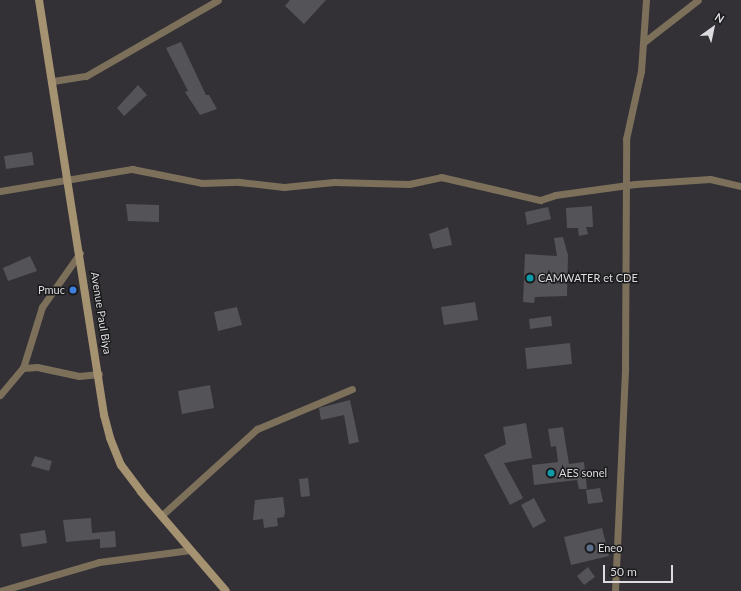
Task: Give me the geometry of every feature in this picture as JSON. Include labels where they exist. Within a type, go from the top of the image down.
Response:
[{"type":"main road","name":"Avenue Paul Biya","points":[[39,0],[99,374],[104,415],[116,456],[161,516],[226,591]]},
{"type":"street","points":[[53,81],[86,76],[218,0]]},
{"type":"street","points":[[615,591],[624,367],[627,131],[644,42],[646,0]]},
{"type":"street","points":[[644,42],[698,0]]},
{"type":"street","points":[[0,191],[132,169],[202,183],[239,182],[284,187],[334,182],[409,184],[441,177],[540,200],[559,194],[627,186],[710,179],[741,186]]},
{"type":"street","points":[[0,396],[23,368],[42,307],[80,253]]},
{"type":"street","points":[[23,368],[37,367],[79,376],[99,374]]},
{"type":"street","points":[[161,516],[258,429],[352,389]]},
{"type":"street","points":[[0,591],[99,562],[190,550]]},
{"type":"building","points":[[290,0],[326,0],[304,24],[285,6]]},
{"type":"building","points":[[181,42],[206,95],[209,95],[217,109],[200,115],[185,92],[188,91],[166,48]]},
{"type":"building","points":[[138,85],[147,95],[124,116],[117,108]]},
{"type":"building","points":[[32,152],[34,165],[6,169],[4,156]]},
{"type":"building","points":[[126,204],[159,205],[159,222],[128,221]]},
{"type":"building","points":[[592,206],[593,227],[586,227],[588,234],[579,236],[578,228],[567,228],[566,208]]},
{"type":"building","points":[[548,207],[551,219],[527,225],[525,212]]},
{"type":"building","points":[[448,227],[452,245],[433,249],[429,234]]},
{"type":"building","points":[[563,237],[568,255],[567,296],[535,297],[534,303],[523,302],[525,254],[557,256],[554,238]]},
{"type":"building","points":[[30,256],[37,271],[8,281],[3,268]]},
{"type":"building","points":[[475,302],[478,320],[444,325],[441,307]]},
{"type":"building","points":[[237,307],[242,325],[218,331],[214,312]]},
{"type":"building","points":[[551,316],[552,326],[530,329],[529,319]]},
{"type":"building","points":[[570,343],[572,364],[527,369],[525,348]]},
{"type":"building","points":[[210,385],[214,408],[182,414],[178,391]]},
{"type":"building","points":[[350,400],[359,442],[349,444],[344,415],[321,420],[319,408]]},
{"type":"building","points":[[526,423],[532,458],[504,463],[523,498],[510,505],[484,455],[506,444],[503,427]]},
{"type":"building","points":[[563,427],[569,464],[584,462],[587,489],[579,489],[577,480],[534,485],[532,465],[558,462],[556,446],[551,447],[548,429]]},
{"type":"building","points":[[35,456],[52,461],[49,471],[31,466]]},
{"type":"building","points":[[308,478],[310,496],[301,497],[299,479]]},
{"type":"building","points":[[600,488],[603,502],[588,504],[586,490]]},
{"type":"building","points":[[283,497],[285,512],[284,517],[277,518],[278,526],[264,528],[263,519],[253,520],[255,500]]},
{"type":"building","points":[[534,498],[546,521],[533,528],[521,505]]},
{"type":"building","points":[[91,518],[92,533],[115,531],[116,547],[100,548],[100,539],[66,542],[63,520]]},
{"type":"building","points":[[602,528],[609,556],[571,565],[564,537]]},
{"type":"building","points":[[45,530],[47,543],[22,547],[20,534]]},
{"type":"building","points":[[588,567],[595,577],[584,585],[577,576]]},
{"type":"place","name":"CAMWATER et CDE","points":[[530,278]]},
{"type":"place","name":"Pmuc","points":[[73,290]]},
{"type":"place","name":"AES sonel","points":[[551,473]]},
{"type":"place","name":"Eneo","points":[[590,548]]}]
